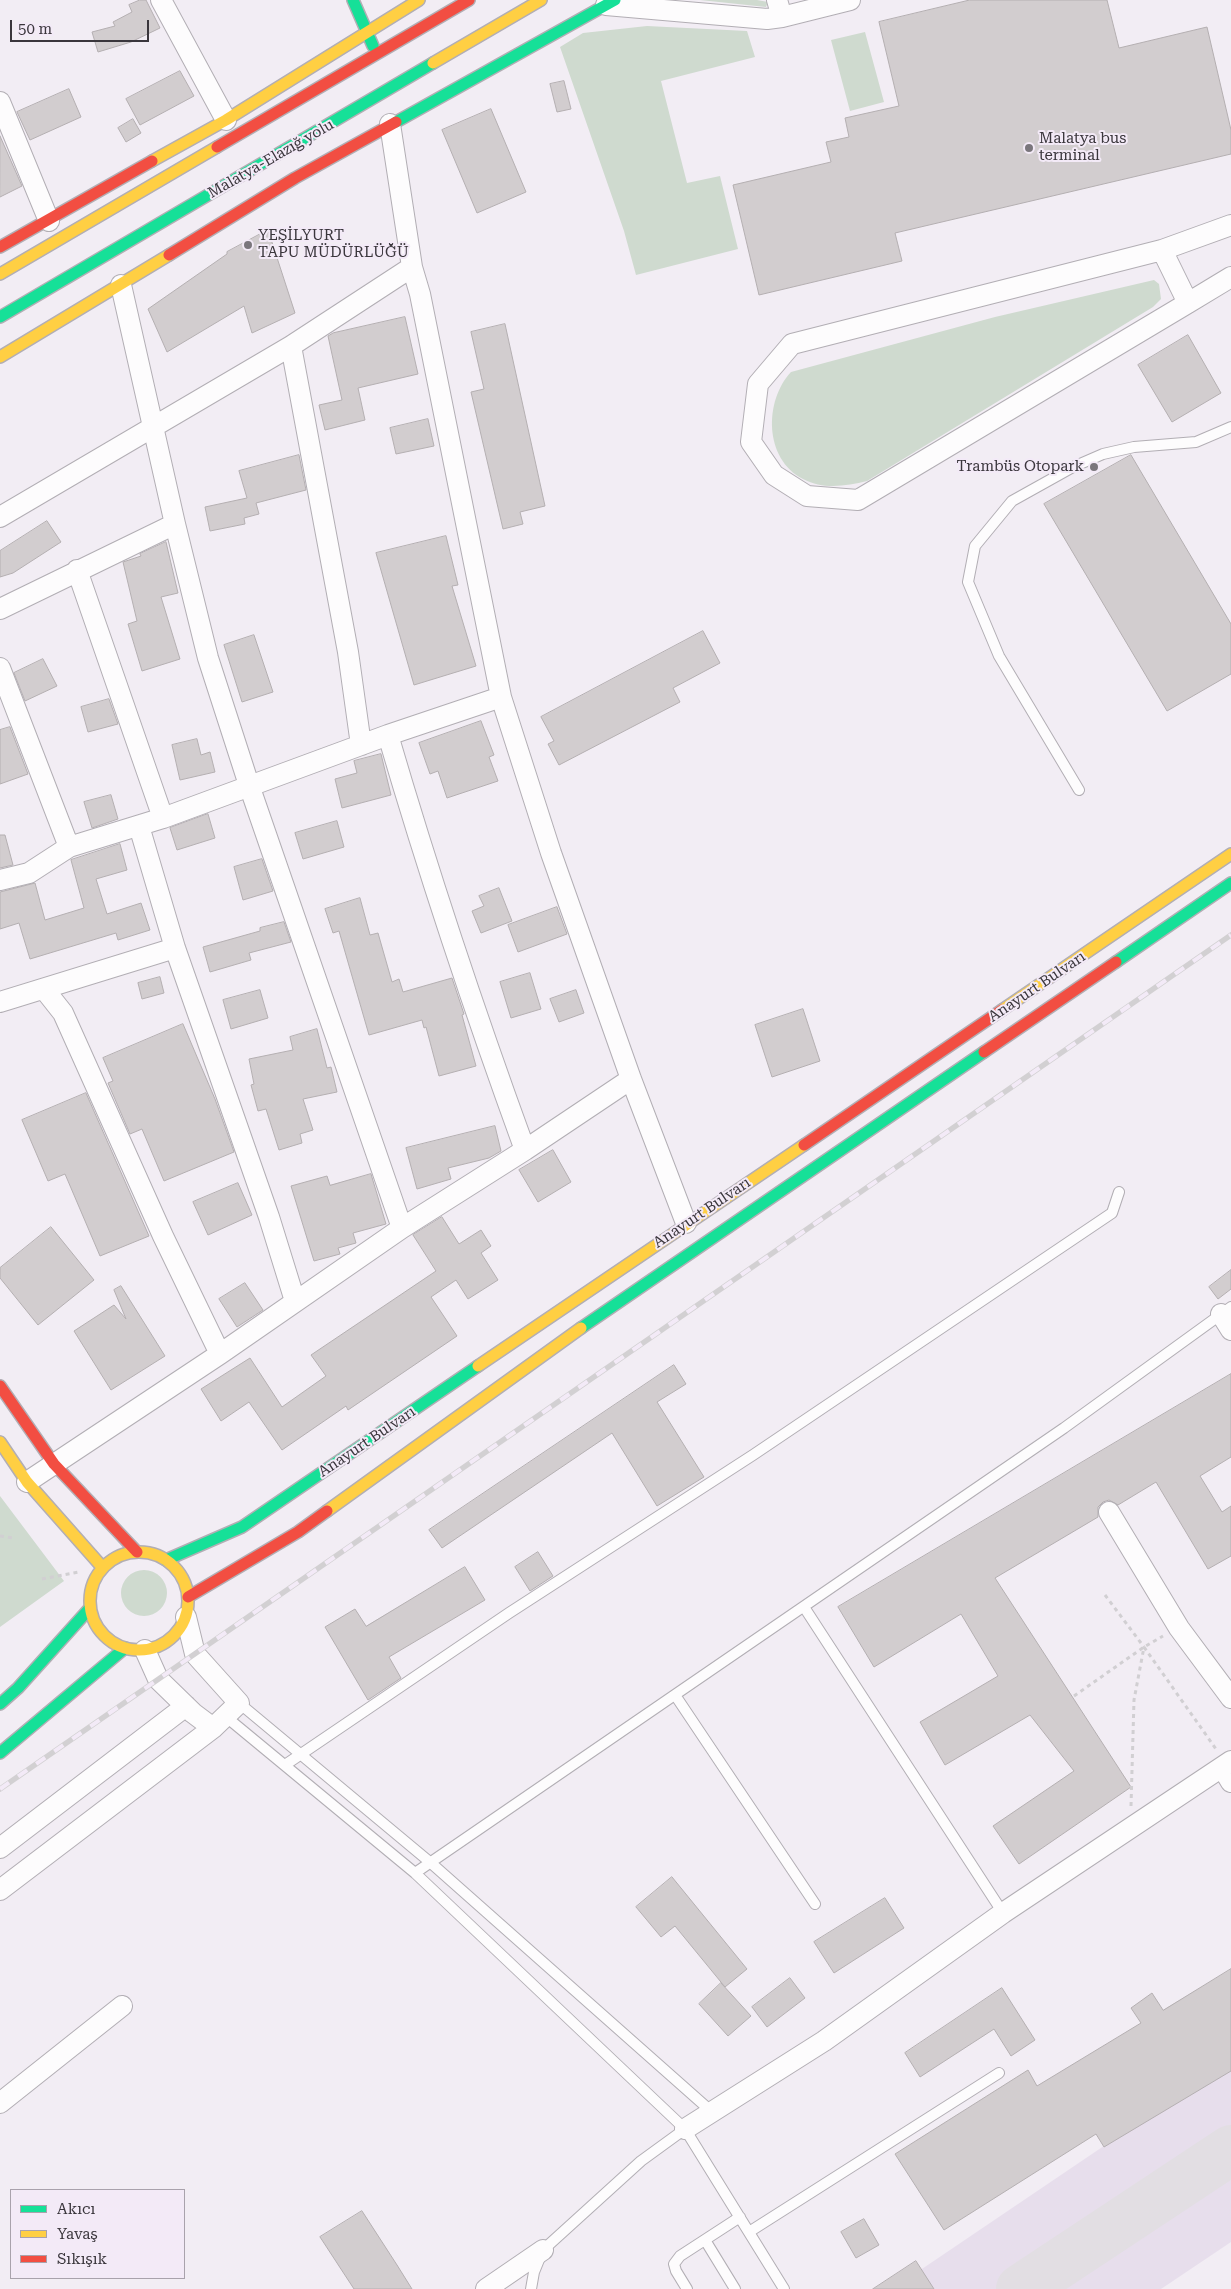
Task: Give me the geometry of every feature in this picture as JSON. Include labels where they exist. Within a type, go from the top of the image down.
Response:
[{"type":"main road","points":[[353,0],[377,55]]},
{"type":"main road","points":[[0,247],[226,120],[418,0]]},
{"type":"main road","points":[[0,274],[469,0]]},
{"type":"main road","name":"Malatya-Elazığ yolu","points":[[0,317],[541,0]]},
{"type":"main road","points":[[0,357],[295,178],[611,3]]},
{"type":"main road","points":[[65,236],[119,181]]},
{"type":"main road","name":"Anayurt Bulvarı","points":[[166,1560],[242,1527],[1231,854]]},
{"type":"main road","name":"Anayurt Bulvarı","points":[[188,1596],[298,1532],[592,1320],[1231,883]]},
{"type":"main road","points":[[0,1386],[54,1464],[137,1552]]},
{"type":"main road","points":[[0,1442],[27,1482],[103,1568]]},
{"type":"main road","points":[[137,1552],[158,1556],[166,1560],[181,1574],[188,1596],[186,1617],[172,1638],[164,1644],[145,1650],[125,1648],[107,1639],[95,1624],[90,1608],[90,1594],[94,1580],[103,1568],[115,1558],[137,1552]]},
{"type":"main road","points":[[0,1704],[18,1688],[90,1608]]},
{"type":"main road","points":[[0,1753],[125,1648]]},
{"type":"street","points":[[162,0],[226,120]]},
{"type":"street","points":[[611,3],[740,17],[780,9],[850,0]]},
{"type":"street","points":[[0,102],[49,221]]},
{"type":"street","points":[[390,124],[412,267],[420,294],[501,697],[550,853],[686,1224]]},
{"type":"street","points":[[1231,225],[1162,250],[792,344],[758,384],[751,442],[774,475],[807,496],[858,500],[1231,277]]},
{"type":"street","points":[[1162,250],[1188,303]]},
{"type":"street","points":[[0,517],[291,346],[412,267]]},
{"type":"street","points":[[121,285],[175,524],[208,658],[250,788],[402,1228]]},
{"type":"street","points":[[291,346],[348,652],[361,745]]},
{"type":"street","points":[[0,609],[175,524]]},
{"type":"street","points":[[77,570],[163,818]]},
{"type":"street","points":[[0,668],[69,847]]},
{"type":"street","points":[[0,880],[29,873],[69,847],[139,826],[250,788],[388,734],[501,697]]},
{"type":"street","points":[[388,734],[421,845],[476,1014],[525,1150]]},
{"type":"street","points":[[139,826],[175,948],[269,1217],[295,1302]]},
{"type":"street","points":[[0,1002],[175,948]]},
{"type":"street","points":[[44,989],[63,1013],[163,1236],[220,1354]]},
{"type":"street","points":[[27,1482],[220,1354],[402,1228],[525,1150],[631,1078]]},
{"type":"street","points":[[1109,1512],[1179,1628],[1231,1698]]},
{"type":"street","points":[[186,1617],[195,1654],[226,1716]]},
{"type":"street","points":[[145,1650],[158,1679],[186,1706],[226,1716]]},
{"type":"street","points":[[0,1848],[186,1706]]},
{"type":"street","points":[[0,1890],[226,1716]]},
{"type":"street","points":[[686,2129],[824,2041],[1003,1913],[1228,1768]]},
{"type":"street","points":[[0,2103],[122,2006]]},
{"type":"street","points":[[486,2289],[542,2250]]},
{"type":"lane","points":[[1079,790],[999,656],[971,591],[968,582],[975,546],[1012,501],[1103,454],[1134,447],[1196,442],[1231,427]]},
{"type":"lane","points":[[285,1765],[509,1613],[753,1455],[1112,1213],[1119,1192]]},
{"type":"lane","points":[[415,1873],[1228,1317]]},
{"type":"lane","points":[[804,1606],[1003,1913]]},
{"type":"lane","points":[[675,1695],[815,1904]]},
{"type":"lane","points":[[226,1716],[302,1754],[431,1863],[712,2112]]},
{"type":"lane","points":[[226,1716],[415,1873],[686,2129],[784,2289]]},
{"type":"lane","points":[[749,2232],[999,2072]]},
{"type":"lane","points":[[531,2289],[534,2272],[542,2250],[641,2162],[686,2129]]},
{"type":"lane","points":[[687,2289],[674,2264],[680,2256],[740,2217]]},
{"type":"lane","points":[[705,2240],[735,2289]]},
{"type":"path","points":[[0,1536],[14,1538]]},
{"type":"path","points":[[42,1579],[103,1568]]},
{"type":"path","points":[[1105,1595],[1144,1647],[1228,1768]]},
{"type":"path","points":[[1074,1696],[1144,1647],[1179,1628]]},
{"type":"path","points":[[1128,1831],[1131,1805],[1134,1700],[1144,1647]]},
{"type":"shaded area","points":[[700,0],[757,0],[768,2],[766,7]]},
{"type":"shaded area","points":[[647,26],[747,31],[755,57],[661,81],[687,183],[720,176],[738,249],[636,275],[624,231],[560,47],[583,33]]},
{"type":"shaded area","points":[[865,32],[884,102],[850,111],[831,40]]},
{"type":"shaded area","points":[[1154,280],[1159,284],[1161,299],[1153,307],[867,481],[843,485],[819,485],[803,479],[790,470],[781,458],[775,444],[772,429],[773,413],[776,398],[782,384],[791,372],[995,317]]},
{"type":"shaded area","points":[[0,1496],[64,1581],[0,1627]]},
{"type":"shaded area","points":[[144,1570],[157,1574],[163,1580],[167,1593],[163,1606],[157,1612],[144,1616],[131,1612],[125,1606],[121,1593],[125,1580],[131,1574]]},
{"type":"shaded area","points":[[1231,2060],[1231,2242],[1161,2289],[927,2289],[916,2273]]},
{"type":"building","points":[[140,0],[146,0],[160,28],[131,42],[98,52],[92,32],[115,26],[113,22],[132,12],[129,5]]},
{"type":"building","name":"Malatya bus terminal","points":[[970,0],[1107,0],[1119,48],[1207,27],[1231,130],[1231,154],[895,233],[902,261],[759,295],[733,185],[831,162],[826,142],[849,137],[845,118],[899,106],[879,22]]},
{"type":"building","points":[[180,71],[194,96],[140,125],[126,99]]},
{"type":"building","points":[[564,81],[571,109],[557,112],[550,84]]},
{"type":"building","points":[[69,89],[81,117],[30,140],[17,112]]},
{"type":"building","points":[[491,109],[526,192],[477,213],[442,130]]},
{"type":"building","points":[[133,119],[141,133],[126,142],[118,128]]},
{"type":"building","points":[[0,136],[22,186],[0,197]]},
{"type":"building","points":[[268,230],[295,313],[252,333],[244,306],[167,352],[148,309],[227,254],[227,252]]},
{"type":"building","points":[[405,317],[418,374],[358,388],[365,420],[325,430],[319,405],[342,400],[328,336],[333,333]]},
{"type":"building","points":[[505,324],[545,506],[520,512],[523,524],[503,529],[471,392],[484,389],[471,332]]},
{"type":"building","points":[[1188,335],[1221,393],[1172,422],[1138,365]]},
{"type":"building","points":[[428,419],[434,446],[396,454],[390,428]]},
{"type":"building","points":[[299,455],[306,490],[256,503],[259,514],[244,518],[245,524],[210,531],[205,507],[247,498],[239,471]]},
{"type":"building","points":[[1131,455],[1231,624],[1231,674],[1167,711],[1044,504]]},
{"type":"building","points":[[47,521],[61,542],[13,573],[0,577],[0,551]]},
{"type":"building","points":[[446,536],[458,585],[452,586],[476,666],[414,685],[376,553]]},
{"type":"building","points":[[166,542],[178,593],[161,597],[180,659],[142,671],[128,624],[137,621],[123,562],[141,556],[140,554]]},
{"type":"building","points":[[703,631],[720,663],[673,688],[680,702],[559,765],[548,744],[554,741],[541,717]]},
{"type":"building","points":[[254,635],[273,692],[242,702],[224,645]]},
{"type":"building","points":[[43,659],[57,686],[25,701],[14,673]]},
{"type":"building","points":[[109,699],[118,724],[88,732],[81,707]]},
{"type":"building","points":[[481,721],[494,755],[489,757],[498,781],[447,798],[438,771],[430,774],[419,743]]},
{"type":"building","points":[[10,727],[28,774],[0,784],[0,730]]},
{"type":"building","points":[[197,739],[201,755],[210,752],[215,772],[180,780],[172,745]]},
{"type":"building","points":[[381,754],[391,795],[342,808],[335,779],[357,773],[354,761]]},
{"type":"building","points":[[111,795],[118,819],[92,828],[84,802]]},
{"type":"building","points":[[208,814],[215,838],[177,850],[170,828]]},
{"type":"building","points":[[337,821],[344,847],[303,859],[295,833]]},
{"type":"building","points":[[0,835],[5,835],[13,865],[0,868]]},
{"type":"building","points":[[120,844],[127,870],[96,879],[107,914],[141,903],[150,930],[118,940],[116,933],[30,959],[19,923],[0,929],[0,892],[35,883],[45,920],[84,908],[71,860]]},
{"type":"building","points":[[262,859],[273,891],[243,900],[234,867]]},
{"type":"building","points":[[499,888],[512,921],[481,933],[472,911],[484,906],[479,896]]},
{"type":"building","points":[[360,898],[370,935],[378,933],[392,982],[399,979],[403,992],[452,978],[464,1014],[462,1015],[476,1066],[439,1076],[426,1027],[424,1028],[422,1020],[369,1035],[339,931],[333,933],[325,909]]},
{"type":"building","points":[[557,907],[567,934],[518,952],[508,925]]},
{"type":"building","points":[[284,922],[291,942],[249,953],[251,960],[210,972],[203,947],[260,931],[260,928]]},
{"type":"building","points":[[530,973],[541,1009],[511,1018],[500,982]]},
{"type":"building","points":[[160,977],[164,993],[142,999],[138,983]]},
{"type":"building","points":[[260,990],[268,1018],[231,1029],[223,1000]]},
{"type":"building","points":[[576,990],[584,1013],[559,1022],[550,999]]},
{"type":"building","points":[[803,1009],[820,1061],[772,1077],[755,1025]]},
{"type":"building","points":[[183,1024],[215,1099],[234,1152],[164,1181],[142,1129],[130,1134],[108,1083],[113,1081],[103,1058]]},
{"type":"building","points":[[317,1029],[327,1068],[331,1067],[337,1092],[303,1099],[313,1130],[300,1134],[302,1143],[279,1150],[266,1109],[258,1111],[251,1085],[254,1084],[249,1059],[293,1050],[290,1037]]},
{"type":"building","points":[[86,1093],[149,1236],[100,1256],[65,1174],[48,1181],[22,1120]]},
{"type":"building","points":[[495,1126],[501,1151],[489,1158],[448,1168],[451,1179],[417,1189],[406,1148]]},
{"type":"building","points":[[553,1150],[571,1182],[538,1202],[519,1170]]},
{"type":"building","points":[[371,1174],[386,1224],[353,1233],[356,1243],[338,1248],[340,1254],[314,1261],[291,1186],[327,1176],[330,1185]]},
{"type":"building","points":[[238,1183],[252,1215],[208,1235],[193,1202]]},
{"type":"building","points":[[442,1217],[459,1244],[481,1230],[491,1246],[481,1253],[498,1280],[468,1299],[456,1280],[431,1297],[457,1336],[348,1410],[346,1406],[282,1450],[249,1402],[221,1421],[201,1389],[250,1358],[282,1407],[326,1376],[311,1355],[436,1271],[413,1235]]},
{"type":"building","points":[[51,1227],[94,1280],[38,1325],[0,1278],[0,1268]]},
{"type":"building","points":[[1231,1270],[1231,1289],[1218,1299],[1209,1287]]},
{"type":"building","points":[[245,1283],[263,1310],[237,1327],[219,1299]]},
{"type":"building","points":[[121,1286],[165,1356],[111,1390],[74,1331],[114,1305],[126,1319],[114,1290]]},
{"type":"building","points":[[674,1365],[686,1384],[657,1402],[704,1477],[657,1506],[612,1433],[442,1548],[429,1530]]},
{"type":"building","points":[[1231,1374],[1231,1457],[1200,1476],[1222,1512],[1231,1506],[1231,1556],[1208,1569],[1156,1482],[1118,1505],[1109,1500],[1103,1502],[1098,1507],[1098,1517],[995,1578],[1131,1787],[1019,1864],[993,1826],[1074,1771],[1030,1715],[945,1765],[920,1722],[998,1676],[961,1614],[874,1667],[838,1607]]},
{"type":"building","points":[[538,1552],[553,1576],[530,1591],[515,1567]]},
{"type":"building","points":[[465,1567],[485,1600],[389,1657],[401,1678],[368,1700],[325,1627],[355,1609],[366,1626]]},
{"type":"building","points":[[672,1877],[747,1969],[725,1987],[675,1926],[661,1937],[636,1907]]},
{"type":"building","points":[[885,1898],[904,1928],[834,1973],[814,1942]]},
{"type":"building","points":[[1231,1969],[1231,2071],[1104,2147],[1096,2134],[944,2230],[895,2154],[1028,2070],[1037,2086],[1141,2023],[1131,2008],[1152,1993],[1163,2010]]},
{"type":"building","points":[[790,1978],[805,1998],[767,2027],[752,2007]]},
{"type":"building","points":[[721,1983],[751,2016],[728,2036],[699,2004]]},
{"type":"building","points":[[1002,1988],[1035,2040],[1011,2056],[994,2029],[920,2077],[905,2053]]},
{"type":"building","points":[[362,2211],[412,2289],[354,2289],[320,2237]]},
{"type":"building","points":[[864,2219],[879,2245],[856,2258],[841,2232]]},
{"type":"building","points":[[916,2261],[934,2289],[873,2289]]},
{"type":"taxiway","points":[[1021,2289],[1231,2150]]},
{"type":"railway","points":[[0,1789],[1231,935]]},
{"type":"traffic: fast","points":[[353,0],[373,46]]},
{"type":"traffic: fast","points":[[396,122],[615,0]]},
{"type":"traffic: fast","points":[[0,317],[433,63]]},
{"type":"traffic: fast","points":[[1116,962],[1231,883]]},
{"type":"traffic: fast","points":[[581,1328],[984,1052]]},
{"type":"traffic: fast","points":[[166,1560],[242,1527],[478,1366]]},
{"type":"traffic: fast","points":[[0,1704],[18,1688],[90,1608]]},
{"type":"traffic: fast","points":[[0,1753],[125,1648]]},
{"type":"traffic: slow","points":[[152,161],[226,120],[419,0]]},
{"type":"traffic: slow","points":[[433,63],[541,0]]},
{"type":"traffic: slow","points":[[0,274],[217,147]]},
{"type":"traffic: slow","points":[[0,357],[169,255]]},
{"type":"traffic: slow","points":[[1002,1010],[1231,854]]},
{"type":"traffic: slow","points":[[478,1366],[804,1145]]},
{"type":"traffic: slow","points":[[327,1511],[581,1328]]},
{"type":"traffic: slow","points":[[0,1442],[27,1482],[103,1568]]},
{"type":"traffic: slow","points":[[139,1552],[158,1556],[174,1566],[184,1582],[188,1601],[184,1620],[174,1636],[158,1646],[139,1650],[120,1646],[104,1636],[94,1620],[90,1601],[94,1582],[104,1566],[120,1556],[139,1552]]},
{"type":"traffic: jam","points":[[217,147],[469,0]]},
{"type":"traffic: jam","points":[[169,255],[295,178],[396,122]]},
{"type":"traffic: jam","points":[[0,247],[152,161]]},
{"type":"traffic: jam","points":[[984,1052],[1116,962]]},
{"type":"traffic: jam","points":[[804,1145],[1002,1010]]},
{"type":"traffic: jam","points":[[0,1386],[54,1464],[137,1552]]},
{"type":"traffic: jam","points":[[188,1597],[298,1532],[327,1511]]},
{"type":"place","name":"Malatya bus terminal","points":[[1029,148]]},
{"type":"place","name":"YEŞİLYURT TAPU MÜDÜRLÜĞÜ","points":[[248,245]]},
{"type":"place","name":"Trambüs Otopark","points":[[1094,467]]}]
